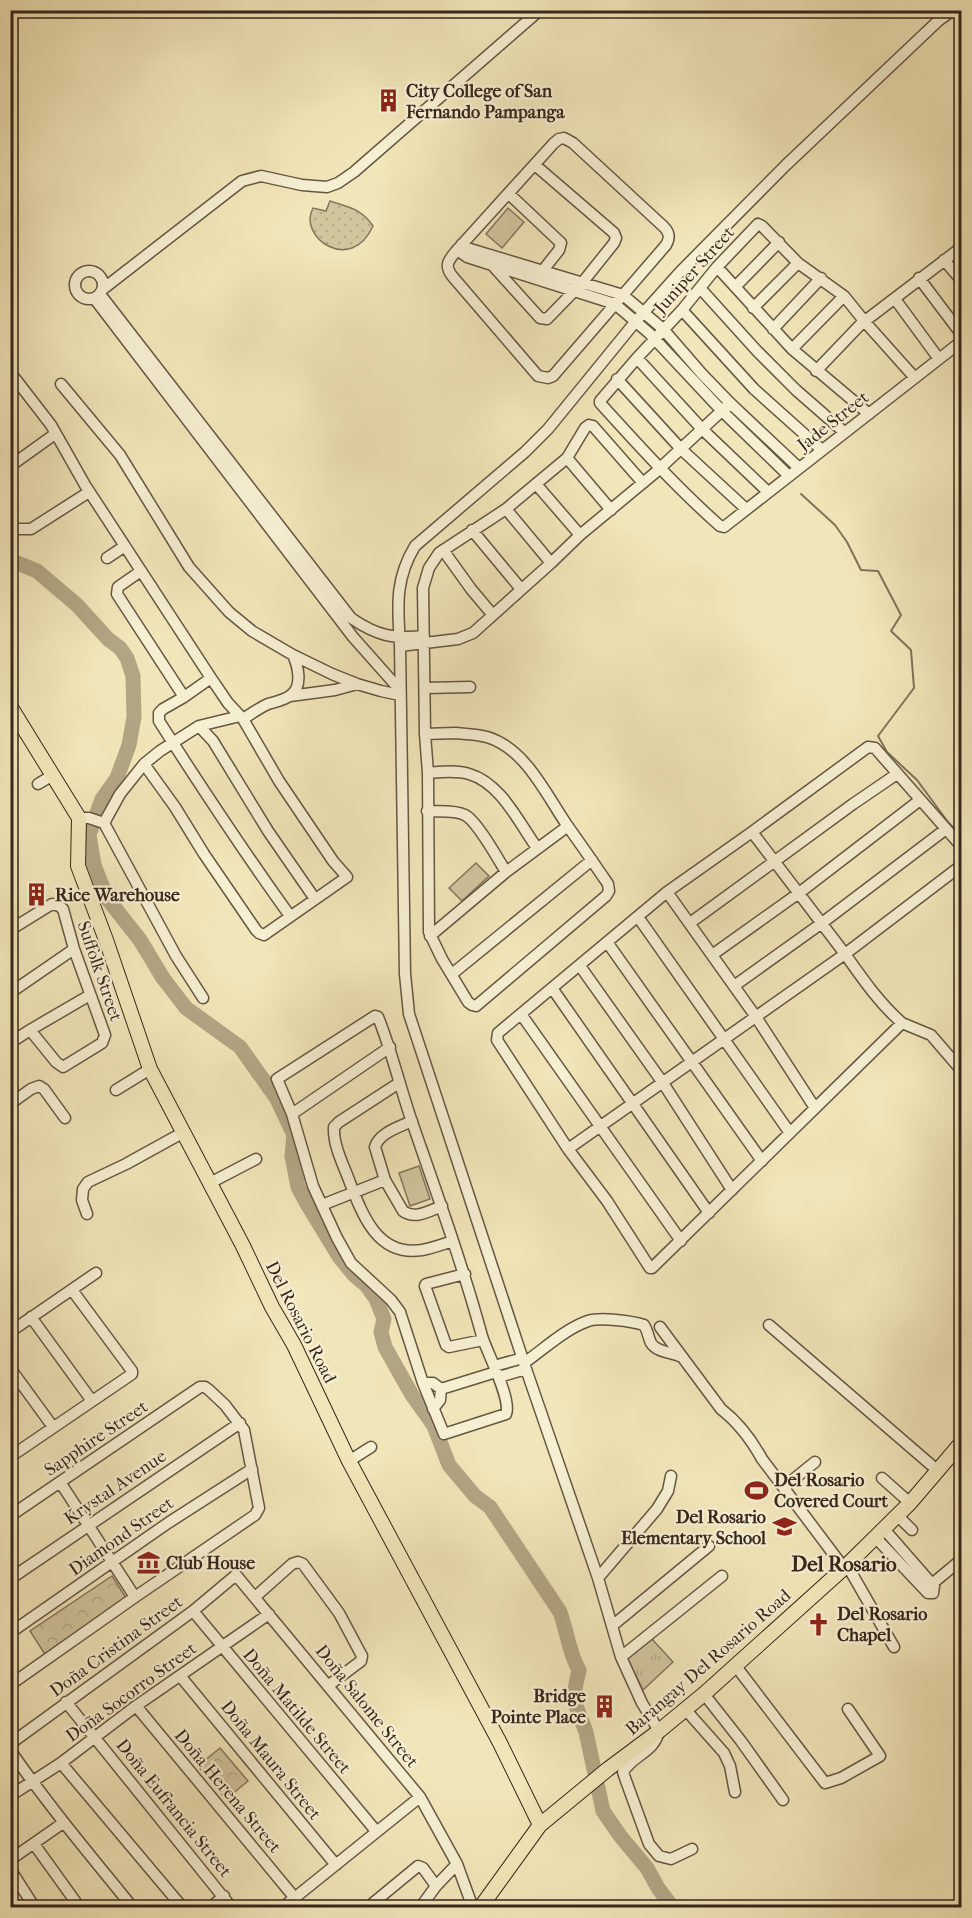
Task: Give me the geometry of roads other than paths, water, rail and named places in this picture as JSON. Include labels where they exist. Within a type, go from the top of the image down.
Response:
[{"type":"main road","points":[[10,706],[53,775],[84,818]]},
{"type":"main road","name":"Del Rosario Road","points":[[84,818],[78,866],[150,1069],[272,1307],[294,1345],[349,1461],[495,1733],[540,1825]]},
{"type":"main road","name":"Barangay Del Rosario Road","points":[[480,1908],[540,1825],[704,1694],[879,1533],[962,1443]]},
{"type":"street","points":[[99,294],[242,181],[261,176],[302,185],[327,187],[338,183],[354,172],[540,10]]},
{"type":"street","points":[[692,1849],[671,1859],[659,1856],[649,1844],[625,1778],[623,1772],[626,1767],[652,1747],[659,1731],[642,1703],[621,1657],[598,1578],[524,1363],[410,1014],[405,974],[400,642],[397,597],[405,565],[415,546],[525,452],[569,404],[636,321],[680,272],[786,165],[938,21],[953,10]]},
{"type":"street","points":[[559,139],[568,140],[668,231],[669,240],[666,245],[553,376],[548,378],[538,376],[447,270],[450,259],[509,194],[559,139]]},
{"type":"street","points":[[493,266],[540,318],[547,319],[582,283],[614,243],[616,238],[614,233],[535,165]]},
{"type":"street","points":[[509,194],[561,243],[559,250],[539,274]]},
{"type":"street","name":"Juniper Street","points":[[658,470],[600,401],[636,357],[682,310],[717,267],[758,224],[778,242]]},
{"type":"street","points":[[735,287],[778,242],[798,263],[844,296],[915,378]]},
{"type":"street","points":[[460,247],[467,257],[520,274],[539,274],[623,295],[663,329],[702,374],[726,407],[800,468]]},
{"type":"street","points":[[460,247],[539,274],[573,290],[615,304],[636,321],[726,407],[789,476]]},
{"type":"street","points":[[816,371],[865,322],[962,247]]},
{"type":"street","points":[[944,260],[962,281]]},
{"type":"street","points":[[753,308],[798,263]]},
{"type":"street","points":[[717,267],[792,349],[869,414]]},
{"type":"street","points":[[514,289],[515,279],[520,274]]},
{"type":"street","points":[[773,329],[820,278]]},
{"type":"street","points":[[919,278],[962,335]]},
{"type":"street","points":[[700,288],[796,390],[844,432]]},
{"type":"street","points":[[99,294],[351,618],[382,636],[400,642],[464,637],[473,633],[580,535],[658,470],[726,407]]},
{"type":"street","points":[[99,294],[353,637],[400,692]]},
{"type":"street","points":[[792,349],[844,296]]},
{"type":"street","points":[[895,299],[939,359]]},
{"type":"street","points":[[682,310],[754,389],[822,450]]},
{"type":"street","name":"Jade Street","points":[[658,470],[720,526],[724,526],[962,341]]},
{"type":"street","points":[[636,357],[702,429],[768,492]]},
{"type":"street","points":[[10,372],[51,425],[89,492],[211,678],[228,703],[242,718],[279,781],[346,877],[264,935],[259,933],[144,764]]},
{"type":"street","points":[[617,380],[681,449],[746,510]]},
{"type":"street","points":[[61,384],[120,455],[189,567],[229,612],[252,631],[332,674],[381,691],[400,692]]},
{"type":"street","points":[[425,734],[455,733],[488,737],[506,747],[536,775],[608,884],[609,891],[606,896],[476,1006],[468,1002],[430,936],[428,773],[425,734],[423,588],[429,568],[439,553],[472,530],[484,525],[567,458],[589,425],[643,483]]},
{"type":"street","points":[[16,462],[55,434]]},
{"type":"street","points":[[567,458],[611,510]]},
{"type":"street","points":[[536,484],[580,535]]},
{"type":"street","points":[[18,529],[31,529],[89,492]]},
{"type":"street","points":[[506,508],[551,563]]},
{"type":"street","points":[[472,530],[521,590]]},
{"type":"street","points":[[107,558],[125,546]]},
{"type":"street","points":[[443,550],[492,614]]},
{"type":"street","points":[[141,571],[118,586],[117,594],[184,697]]},
{"type":"street","points":[[290,696],[299,681],[293,655]]},
{"type":"street","points":[[211,678],[163,709],[159,713],[159,721],[233,836],[290,916]]},
{"type":"street","points":[[103,823],[120,794],[144,764],[199,726],[242,718],[266,705],[290,696],[335,690],[357,684]]},
{"type":"street","points":[[425,688],[470,687]]},
{"type":"street","points":[[199,726],[213,741],[262,822],[315,899]]},
{"type":"street","points":[[902,1023],[652,1268],[568,1149],[497,1040],[498,1033],[667,892],[868,747],[875,748],[962,847]]},
{"type":"street","points":[[428,773],[455,771],[468,773],[491,785],[501,795],[537,848]]},
{"type":"street","points":[[690,923],[897,774]]},
{"type":"street","points":[[39,784],[53,775]]},
{"type":"street","points":[[712,955],[799,893],[920,800]]},
{"type":"street","points":[[427,811],[467,816],[506,872]]},
{"type":"street","points":[[84,818],[103,823],[176,956],[202,998]]},
{"type":"street","points":[[430,936],[506,872],[568,826]]},
{"type":"street","points":[[734,986],[946,829]]},
{"type":"street","points":[[752,832],[890,1012],[902,1023],[931,1035],[962,1071]]},
{"type":"street","points":[[452,974],[592,860]]},
{"type":"street","points":[[568,1149],[845,954],[962,865]]},
{"type":"street","points":[[667,892],[756,1017],[815,1108]]},
{"type":"street","name":"Suffolk Street","points":[[12,925],[52,904],[63,909],[74,949],[105,1035],[102,1043],[63,1067],[56,1062],[30,1030]]},
{"type":"street","points":[[638,917],[790,1133]]},
{"type":"street","points":[[608,942],[762,1161]]},
{"type":"street","points":[[10,993],[74,949]]},
{"type":"street","points":[[580,966],[663,1083],[732,1190]]},
{"type":"street","points":[[552,988],[709,1213]]},
{"type":"street","points":[[10,1043],[90,995]]},
{"type":"street","points":[[521,1014],[681,1241]]},
{"type":"street","points":[[371,1017],[378,1017],[390,1047],[399,1083],[465,1274],[483,1340],[508,1408],[506,1414],[444,1434],[423,1383],[400,1312],[391,1300],[351,1263],[337,1238],[313,1186],[292,1114],[277,1079],[371,1017]]},
{"type":"street","points":[[292,1114],[390,1047]]},
{"type":"street","points":[[116,1090],[150,1069]]},
{"type":"street","points":[[399,1083],[339,1122],[334,1127],[334,1137],[353,1191],[368,1225],[375,1234],[390,1245],[405,1250],[421,1250],[453,1241]]},
{"type":"street","points":[[10,1104],[39,1086],[44,1089],[65,1118]]},
{"type":"street","points":[[412,1121],[384,1135],[376,1142],[375,1147],[385,1180],[407,1214],[418,1216],[442,1206]]},
{"type":"street","points":[[87,1214],[82,1200],[83,1189],[88,1182],[184,1132]]},
{"type":"street","points":[[210,1183],[256,1159]]},
{"type":"street","points":[[322,1205],[385,1180]]},
{"type":"street","points":[[10,1332],[96,1273]]},
{"type":"street","points":[[465,1274],[426,1284],[426,1288],[446,1345],[450,1347],[483,1340]]},
{"type":"street","points":[[12,1453],[130,1377],[132,1371],[72,1290]]},
{"type":"street","points":[[32,1317],[92,1401]]},
{"type":"street","points":[[441,1389],[524,1363],[563,1335],[590,1320],[637,1322],[648,1330],[650,1341],[655,1348],[683,1357]]},
{"type":"street","points":[[769,1325],[937,1470]]},
{"type":"street","points":[[660,1327],[721,1409],[752,1440],[762,1459],[845,1566],[894,1647]]},
{"type":"street","points":[[10,1368],[53,1427]]},
{"type":"street","points":[[423,1383],[433,1383],[441,1389]]},
{"type":"street","name":"Sapphire Street","points":[[10,1516],[200,1387],[209,1390],[240,1423]]},
{"type":"street","points":[[433,1409],[440,1400],[441,1389]]},
{"type":"street","points":[[10,1685],[135,1596],[255,1515],[259,1508],[244,1430],[240,1423]]},
{"type":"street","name":"Krystal Avenue","points":[[10,1579],[240,1423]]},
{"type":"street","points":[[349,1461],[371,1447]]},
{"type":"street","points":[[784,1487],[815,1462]]},
{"type":"street","name":"Diamond Street","points":[[10,1633],[168,1523],[252,1469]]},
{"type":"street","points":[[598,1578],[657,1509],[668,1491],[671,1476]]},
{"type":"street","points":[[882,1478],[909,1503]]},
{"type":"street","points":[[60,1482],[135,1596]]},
{"type":"street","points":[[897,1515],[912,1530]]},
{"type":"street","points":[[879,1533],[933,1588],[940,1603]]},
{"type":"street","points":[[612,1626],[708,1546]]},
{"type":"street","points":[[933,1588],[962,1558]]},
{"type":"street","points":[[255,1597],[292,1564],[303,1563],[339,1613],[362,1656],[361,1662],[329,1685]]},
{"type":"street","name":"Doña Cristina Street","points":[[10,1744],[193,1611],[234,1575],[239,1576]]},
{"type":"street","name":"Doña Salome Street","points":[[239,1576],[420,1797],[457,1864],[474,1908]]},
{"type":"street","points":[[621,1657],[722,1576]]},
{"type":"street","name":"Doña Matilde Street","points":[[193,1611],[376,1831]]},
{"type":"street","name":"Doña Socorro Street","points":[[10,1796],[33,1783],[136,1706],[269,1614]]},
{"type":"street","points":[[735,1665],[825,1783],[841,1778],[880,1756],[848,1708]]},
{"type":"street","name":"Doña Maura Street","points":[[181,1677],[336,1865]]},
{"type":"street","points":[[704,1694],[783,1800]]},
{"type":"street","name":"Doña Eufrancia Street","points":[[66,1702],[232,1908]]},
{"type":"street","name":"Doña Herena Street","points":[[136,1706],[294,1897]]},
{"type":"street","points":[[685,1709],[724,1753],[730,1766],[735,1792]]},
{"type":"street","points":[[10,1750],[63,1823],[133,1908]]},
{"type":"street","points":[[61,1763],[183,1908]]},
{"type":"street","points":[[282,1908],[420,1797]]},
{"type":"street","points":[[10,1860],[63,1823]]},
{"type":"street","points":[[34,1844],[80,1908]]},
{"type":"street","points":[[420,1908],[436,1886],[457,1864]]},
{"type":"street","points":[[366,1908],[418,1866],[423,1868],[436,1886]]},
{"type":"street","points":[[10,1869],[35,1908]]},
{"type":"street","points":[[210,1908],[224,1896]]},
{"type":"waterway","points":[[685,362],[698,378]]},
{"type":"waterway","points":[[741,422],[759,438]]},
{"type":"waterway","points":[[801,494],[835,525],[847,542],[861,570],[878,571],[901,615],[891,631],[911,650],[914,688],[878,736],[887,752],[917,780],[962,837]]},
{"type":"waterway","points":[[10,560],[37,571],[77,605],[108,639],[120,648],[127,658],[133,676],[134,717],[129,745],[117,778],[102,799],[89,835],[94,865],[107,898],[140,940],[163,978],[186,1008],[240,1047],[277,1099],[294,1135],[292,1156],[298,1187],[340,1258],[376,1299],[384,1319],[381,1332],[385,1347],[412,1395],[434,1426],[449,1465],[475,1496],[490,1507],[560,1612],[579,1670],[573,1698],[586,1732],[603,1811],[647,1868],[673,1908]]},
{"type":"place","name":"City College of San Fernando Pampanga","points":[[388,101]]},
{"type":"place","name":"Rice Warehouse","points":[[37,895]]},
{"type":"place","name":"Del Rosario Covered Court","points":[[756,1490]]},
{"type":"place","name":"Del Rosario Elementary School","points":[[784,1527]]},
{"type":"place","name":"Club House","points":[[148,1563]]},
{"type":"place","name":"Del Rosario Chapel","points":[[819,1624]]},
{"type":"place","name":"Bridge Pointe Place","points":[[604,1706]]},
{"type":"district","name":"Del Rosario","points":[[844,1564]]}]
